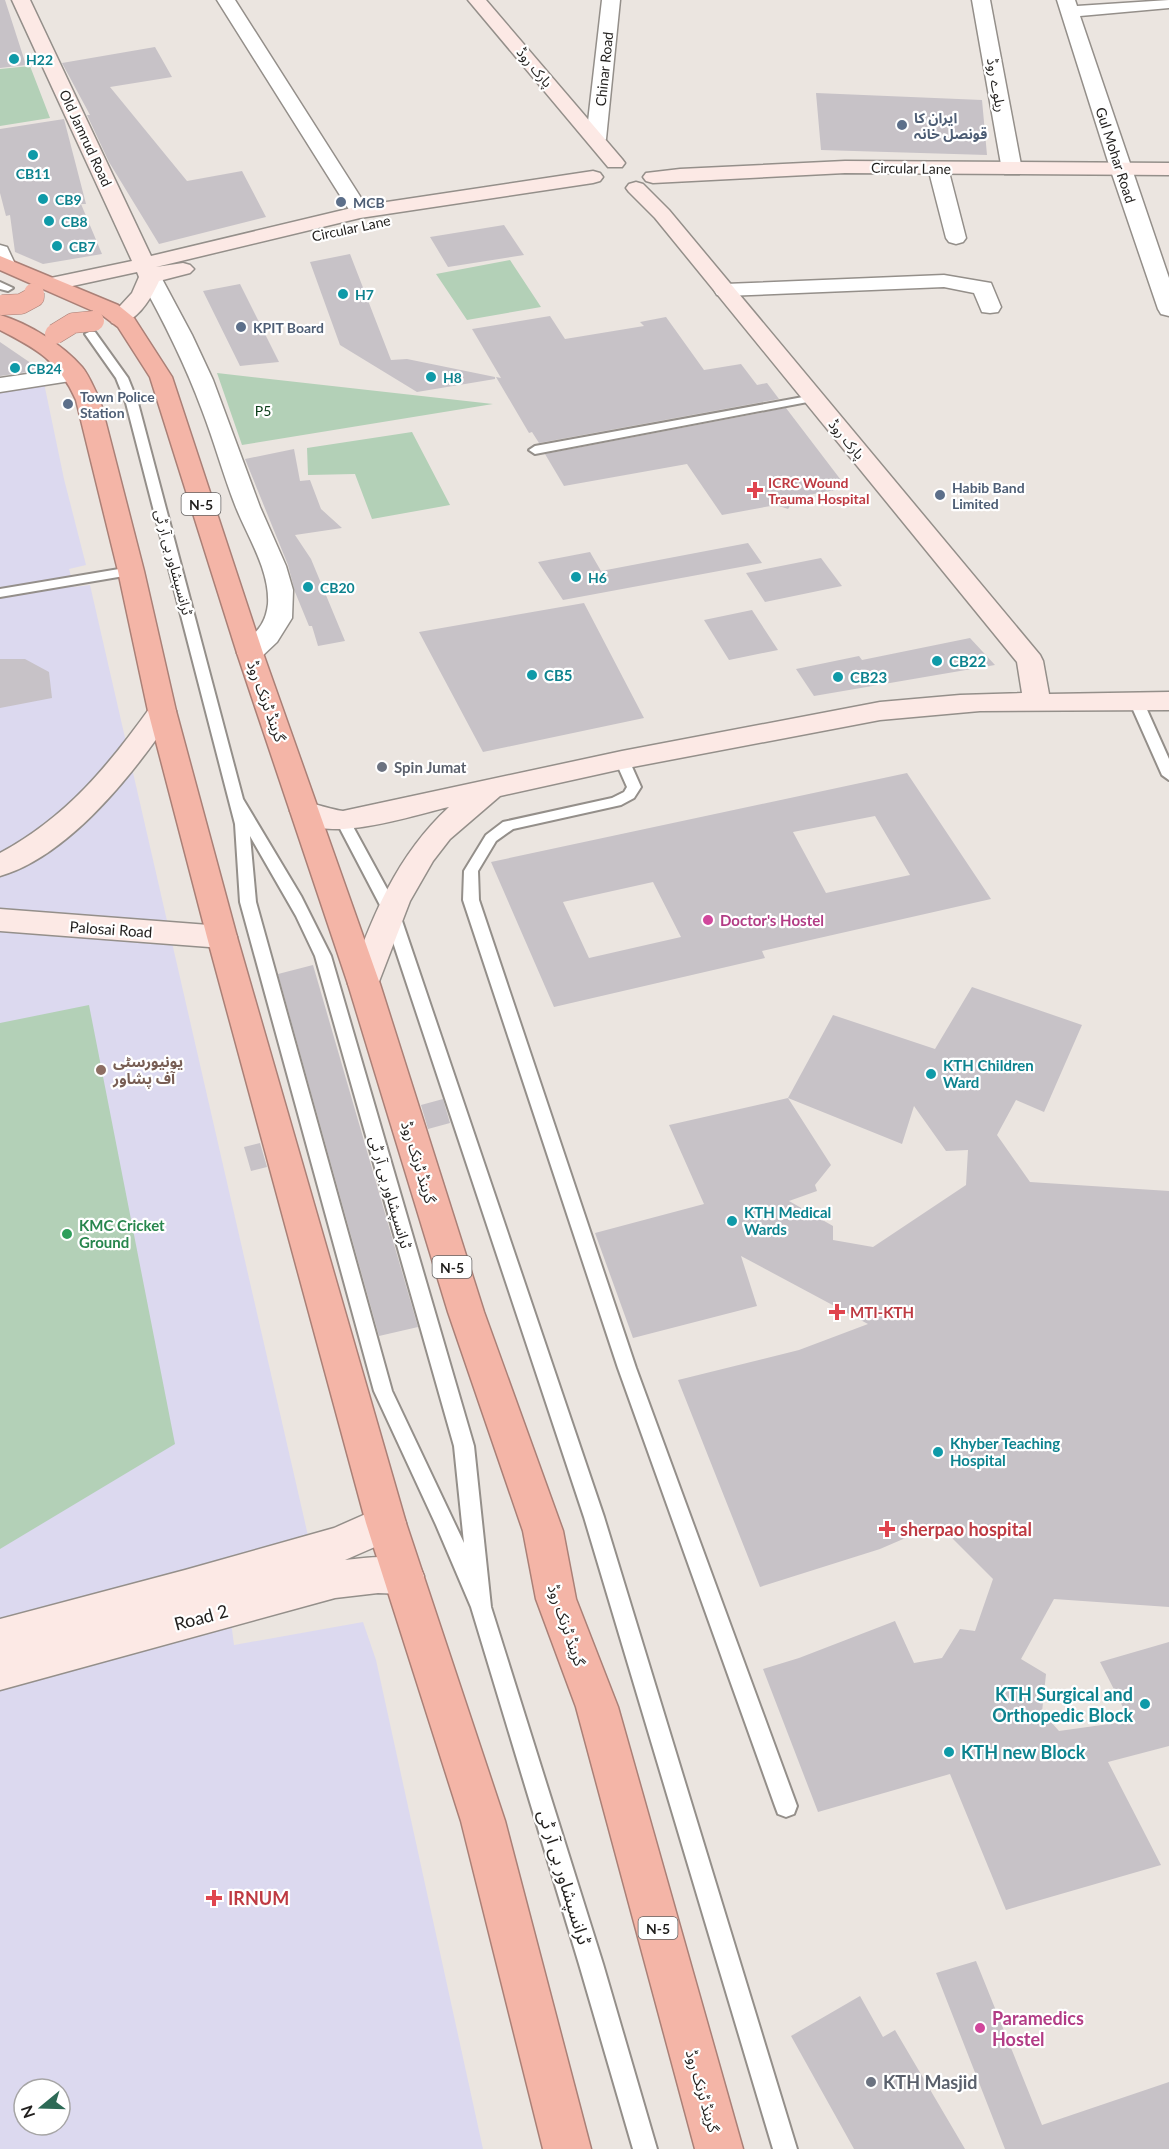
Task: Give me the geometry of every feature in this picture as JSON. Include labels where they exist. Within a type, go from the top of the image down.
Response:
[{"type":"highway","name":"گرینڈ ٹرنک روڈ","points":[[2,284],[44,288],[110,310],[138,292]]},
{"type":"highway","points":[[2,284],[26,303],[44,288]]},
{"type":"highway","points":[[2,284],[54,344],[75,374],[88,400],[102,448],[162,711],[222,937],[386,1523],[483,1821],[567,2149]]},
{"type":"highway","name":"گرینڈ ٹرنک روڈ","points":[[138,292],[136,337],[161,377],[250,653],[364,984],[466,1312],[543,1531],[556,1599],[597,1707],[719,2149]]},
{"type":"highway","points":[[54,344],[65,325],[76,321],[92,328],[107,326],[134,357],[170,451],[190,470]]},
{"type":"street","name":"Old Jamrud Road","points":[[21,0],[138,292]]},
{"type":"street","points":[[226,0],[360,212]]},
{"type":"street","name":"پارک روڈ","points":[[477,0],[615,163]]},
{"type":"street","name":"Chinar Road","points":[[596,139],[611,0]]},
{"type":"street","name":"ریلوے روڈ","points":[[981,0],[1012,170]]},
{"type":"street","points":[[1068,6],[1169,3]]},
{"type":"street","name":"Gul Mohar Road","points":[[1068,6],[1121,171],[1164,280],[1169,309]]},
{"type":"street","points":[[138,292],[360,212],[619,184],[651,171],[642,166],[615,163],[600,167],[595,171],[619,184]]},
{"type":"street","name":"Circular Lane","points":[[138,292],[365,223],[708,172],[871,167],[1121,171],[1169,169]]},
{"type":"street","points":[[938,168],[956,238]]},
{"type":"street","name":"پارک روڈ","points":[[619,184],[662,214],[1030,661],[1037,702]]},
{"type":"street","points":[[44,288],[103,274],[138,292],[175,321],[208,395],[229,457],[276,577],[281,599],[278,622],[268,639],[250,653]]},
{"type":"street","points":[[725,290],[944,281],[983,288],[990,307]]},
{"type":"street","points":[[0,385],[75,374]]},
{"type":"street","points":[[305,811],[319,818],[343,821],[622,760],[880,711],[921,706],[1169,701]]},
{"type":"street","points":[[0,866],[33,848],[83,809],[125,763],[162,711]]},
{"type":"street","points":[[364,984],[390,909],[421,854],[453,818],[499,787]]},
{"type":"street","name":"Palosai Road","points":[[0,920],[222,937]]},
{"type":"street","name":"Road 2","points":[[0,1638],[185,1589],[330,1547],[386,1523]]},
{"type":"street","name":"Road 2","points":[[0,1670],[335,1580],[378,1575],[404,1576]]},
{"type":"lane","name":"ٹرانسپشاور بی آر ٹی","points":[[92,328],[122,378],[132,403],[242,824],[248,902],[382,1391],[417,1458],[481,1607],[591,1964],[645,2149]]},
{"type":"lane","points":[[535,450],[814,398]]},
{"type":"lane","points":[[0,593],[131,571]]},
{"type":"lane","points":[[1137,703],[1169,775]]},
{"type":"lane","points":[[622,760],[634,787],[629,795],[616,802],[508,825],[491,838],[471,871],[471,900],[627,1368],[786,1806]]},
{"type":"lane","name":"ٹرانسپشاور بی آر ٹی","points":[[236,799],[288,891],[309,923],[323,956],[464,1446],[481,1607]]},
{"type":"lane","points":[[343,821],[390,909],[594,1517],[785,2149]]},
{"type":"shaded area","name":"یونیورسٹی آف پشاور","points":[[44,383],[64,479],[86,565],[69,569],[74,587],[90,585],[312,1553],[225,1575],[234,1645],[363,1622],[376,1660],[483,2149],[0,2149],[0,389]]},
{"type":"green space","points":[[30,66],[50,118],[0,126],[0,69]]},
{"type":"green space","points":[[510,260],[541,307],[467,320],[436,274]]},
{"type":"green space","name":"P5","points":[[217,373],[493,404],[242,445]]},
{"type":"green space","points":[[412,432],[450,505],[372,519],[355,474],[308,475],[307,448]]},
{"type":"green space","name":"KMC Cricket Ground","points":[[89,1005],[175,1444],[0,1549],[0,1023]]},
{"type":"building","points":[[0,0],[5,0],[26,65],[0,68]]},
{"type":"building","points":[[155,47],[172,77],[110,87],[187,181],[242,171],[266,217],[159,244],[109,162],[87,115],[90,115],[62,63]]},
{"type":"building","name":"ایران کا قونصل خانہ","points":[[816,93],[982,100],[987,155],[821,150]]},
{"type":"building","points":[[64,119],[86,204],[81,204],[102,254],[43,264],[15,252],[10,215],[6,216],[0,193],[0,129]]},
{"type":"building","points":[[504,225],[524,255],[448,267],[430,237]]},
{"type":"building","points":[[350,254],[391,360],[407,359],[495,377],[495,379],[417,392],[340,345],[310,262]]},
{"type":"building","name":"KPIT Board","points":[[240,284],[279,362],[240,366],[203,291]]},
{"type":"building","points":[[550,316],[565,339],[644,326],[640,322],[666,317],[704,370],[741,364],[757,385],[767,383],[779,399],[539,443],[532,432],[529,433],[496,377],[501,378],[472,329]]},
{"type":"building","name":"CB24","points":[[0,342],[41,370],[0,376]]},
{"type":"building","points":[[786,408],[847,488],[797,497],[788,509],[776,505],[722,515],[687,464],[564,486],[545,454]]},
{"type":"building","points":[[294,449],[300,481],[310,480],[321,509],[342,528],[295,535],[311,559],[345,641],[318,646],[245,459]]},
{"type":"building","points":[[748,543],[762,563],[563,600],[538,562],[590,552],[601,571]]},
{"type":"building","points":[[821,558],[842,586],[765,602],[746,573]]},
{"type":"building","name":"CB5","points":[[584,603],[644,718],[483,752],[419,632]]},
{"type":"building","points":[[752,610],[778,650],[729,660],[704,620]]},
{"type":"building","points":[[970,638],[995,665],[814,696],[796,669],[859,656],[862,660]]},
{"type":"building","points":[[0,659],[25,659],[49,672],[52,698],[0,708]]},
{"type":"building","points":[[907,773],[991,899],[762,951],[765,958],[554,1007],[491,862]],"holes":[[[875,816],[910,875],[826,893],[793,832]],[[653,882],[681,937],[589,958],[563,902]]]},
{"type":"building","points":[[313,965],[418,1327],[379,1336],[278,974]]},
{"type":"building","points":[[972,987],[1082,1025],[1044,1112],[1016,1100],[997,1135],[1030,1182],[1169,1191],[1169,1607],[1054,1599],[1021,1659],[1046,1674],[1042,1712],[1059,1731],[1130,1721],[1100,1662],[1169,1642],[1169,1746],[1108,1762],[1161,1865],[1006,1910],[950,1774],[818,1812],[763,1669],[799,1658],[895,1621],[914,1663],[942,1658],[960,1629],[975,1631],[993,1579],[938,1524],[880,1549],[760,1587],[678,1380],[799,1350],[868,1324],[741,1256],[757,1306],[633,1338],[595,1233],[704,1204],[669,1125],[788,1098],[833,1015],[935,1049]],"holes":[[[788,1098],[902,1144],[914,1106],[946,1151],[968,1150],[966,1185],[873,1247],[833,1240],[833,1226],[789,1201],[817,1191],[815,1185],[831,1165]]]},
{"type":"building","points":[[443,1099],[450,1123],[428,1129],[421,1105]]},
{"type":"building","points":[[260,1143],[267,1167],[251,1171],[244,1147]]},
{"type":"building","name":"Paramedics Hostel","points":[[976,1961],[1042,2125],[1169,2082],[1169,2149],[1005,2149],[936,1973]]},
{"type":"building","name":"KTH Masjid","points":[[860,1996],[883,2037],[895,2030],[965,2149],[854,2149],[791,2036]]},
{"type":"place","name":"H22","points":[[14,59]]},
{"type":"place","name":"ایران کا قونصل خانہ","points":[[902,125]]},
{"type":"place","name":"CB11","points":[[33,155]]},
{"type":"place","name":"CB9","points":[[43,199]]},
{"type":"place","name":"MCB","points":[[341,202]]},
{"type":"place","name":"CB8","points":[[49,221]]},
{"type":"place","name":"CB7","points":[[57,246]]},
{"type":"place","name":"H7","points":[[343,294]]},
{"type":"place","name":"KPIT Board","points":[[241,327]]},
{"type":"place","name":"CB24","points":[[15,368]]},
{"type":"place","name":"H8","points":[[431,377]]},
{"type":"place","name":"Town Police Station","points":[[68,404]]},
{"type":"place","name":"ICRC Wound Trauma Hospital","points":[[755,490]]},
{"type":"place","name":"Habib Band Limited","points":[[940,495]]},
{"type":"place","name":"H6","points":[[576,577]]},
{"type":"place","name":"CB20","points":[[308,587]]},
{"type":"place","name":"CB22","points":[[937,661]]},
{"type":"place","name":"CB5","points":[[532,675]]},
{"type":"place","name":"CB23","points":[[838,677]]},
{"type":"place","name":"Spin Jumat","points":[[382,767]]},
{"type":"place","name":"Doctor's Hostel","points":[[708,920]]},
{"type":"place","name":"یونیورسٹی آف پشاور","points":[[101,1070]]},
{"type":"place","name":"KTH Children Ward","points":[[931,1074]]},
{"type":"place","name":"KTH Medical Wards","points":[[732,1221]]},
{"type":"place","name":"KMC Cricket Ground","points":[[67,1234]]},
{"type":"place","name":"MTI-KTH","points":[[837,1312]]},
{"type":"place","name":"Khyber Teaching Hospital","points":[[938,1452]]},
{"type":"place","name":"sherpao hospital","points":[[887,1529]]},
{"type":"place","name":"KTH Surgical and Orthopedic Block","points":[[1145,1704]]},
{"type":"place","name":"KTH new Block","points":[[949,1752]]},
{"type":"place","name":"IRNUM","points":[[214,1898]]},
{"type":"place","name":"Paramedics Hostel","points":[[980,2028]]},
{"type":"place","name":"KTH Masjid","points":[[871,2082]]}]
